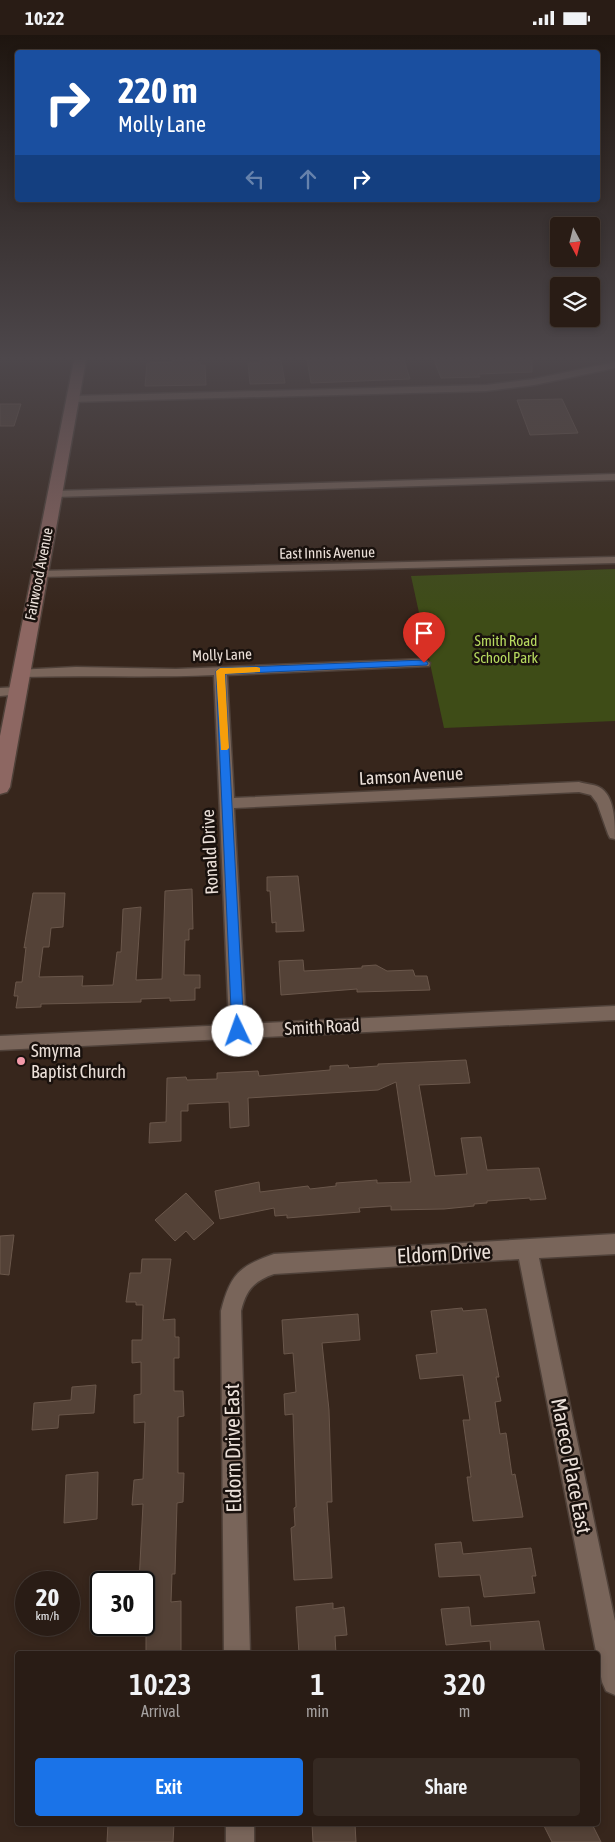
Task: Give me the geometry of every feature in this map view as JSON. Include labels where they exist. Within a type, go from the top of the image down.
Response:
[{"type":"street","name":"Fairwood Avenue","points":[[0,787],[63,444]]},
{"type":"street","points":[[54,494],[615,477]]},
{"type":"street","name":"East Innis Avenue","points":[[40,574],[615,560]]},
{"type":"street","name":"Molly Lane","points":[[21,673],[220,671],[424,663]]},
{"type":"street","name":"Ronald Drive","points":[[220,671],[238,1031]]},
{"type":"street","points":[[0,692],[18,691]]},
{"type":"street","name":"Lamson Avenue","points":[[226,803],[579,787],[596,791],[604,802],[615,834]]},
{"type":"street","name":"Smith Road","points":[[0,1043],[615,1013]]},
{"type":"street","name":"Eldorn Drive","points":[[274,1264],[615,1244]]},
{"type":"street","name":"Mareco Place East","points":[[527,1249],[615,1682]]},
{"type":"street","name":"Eldorn Drive East","points":[[237,1651],[231,1311],[236,1288],[252,1271],[274,1264]]},
{"type":"street","points":[[240,1826],[240,1842]]},
{"type":"green space","name":"Smith Road School Park","points":[[615,569],[615,721],[444,728],[411,576]]},
{"type":"building","points":[[298,876],[304,931],[276,932],[276,922],[272,923],[270,891],[267,891],[267,877]]},
{"type":"building","points":[[192,889],[193,929],[189,929],[189,940],[185,940],[184,975],[200,975],[200,988],[195,988],[195,1000],[170,1001],[170,998],[141,999],[141,1002],[41,1004],[41,1007],[16,1008],[18,996],[14,996],[16,982],[22,982],[26,947],[24,948],[33,893],[65,893],[63,927],[51,928],[49,947],[43,947],[39,977],[83,976],[82,986],[113,985],[117,952],[121,952],[123,909],[141,907],[136,980],[162,979],[165,891]]},
{"type":"building","points":[[303,960],[304,971],[362,968],[362,966],[376,965],[387,971],[413,970],[415,976],[427,976],[430,990],[357,992],[357,989],[281,995],[279,961]]},
{"type":"building","points":[[466,1060],[470,1083],[419,1085],[435,1176],[467,1174],[461,1138],[481,1137],[487,1170],[539,1168],[546,1199],[530,1200],[530,1198],[487,1201],[487,1203],[474,1204],[474,1206],[444,1209],[391,1210],[391,1206],[359,1208],[360,1212],[287,1218],[287,1215],[275,1216],[274,1208],[220,1219],[215,1191],[259,1182],[260,1192],[308,1186],[310,1189],[336,1186],[336,1183],[377,1180],[377,1183],[411,1182],[396,1082],[378,1090],[248,1098],[249,1126],[230,1128],[229,1102],[188,1104],[188,1111],[181,1111],[181,1141],[149,1143],[150,1123],[166,1122],[167,1078],[186,1077],[187,1080],[217,1079],[217,1073],[258,1071],[259,1076],[330,1070],[330,1066],[348,1065],[349,1068],[378,1066],[378,1064]]},
{"type":"building","points":[[186,1193],[214,1223],[194,1240],[186,1231],[175,1241],[155,1220]]},
{"type":"building","points":[[14,1235],[9,1275],[0,1274],[0,1236]]},
{"type":"building","points":[[142,1259],[171,1259],[163,1320],[175,1319],[175,1337],[179,1337],[179,1358],[174,1358],[174,1391],[183,1391],[184,1416],[178,1417],[178,1473],[184,1473],[183,1502],[177,1503],[175,1574],[172,1574],[171,1602],[181,1601],[181,1651],[146,1651],[146,1636],[155,1636],[155,1571],[140,1571],[143,1504],[132,1505],[134,1480],[143,1479],[145,1422],[134,1423],[134,1395],[141,1394],[141,1362],[132,1363],[132,1340],[142,1340],[143,1305],[136,1305],[136,1302],[126,1302],[130,1273],[141,1273]]},
{"type":"building","points":[[462,1308],[463,1311],[486,1309],[499,1377],[496,1377],[501,1401],[495,1402],[500,1434],[506,1433],[512,1475],[515,1474],[523,1517],[473,1521],[467,1477],[471,1477],[463,1420],[470,1420],[463,1375],[420,1379],[416,1355],[437,1353],[431,1311]]},
{"type":"building","points":[[358,1314],[360,1340],[322,1343],[329,1410],[332,1502],[327,1502],[332,1578],[294,1580],[291,1528],[295,1526],[294,1508],[296,1507],[293,1414],[285,1415],[284,1394],[296,1392],[293,1353],[284,1354],[282,1320]]},
{"type":"building","points":[[96,1385],[94,1413],[59,1415],[58,1428],[32,1430],[34,1403],[71,1400],[72,1387]]},
{"type":"building","points":[[98,1472],[97,1519],[64,1523],[66,1475]]},
{"type":"building","points":[[461,1542],[463,1554],[531,1548],[536,1576],[532,1576],[535,1593],[484,1597],[480,1575],[439,1577],[435,1544]]},
{"type":"building","points":[[333,1603],[333,1609],[344,1607],[347,1635],[335,1636],[336,1651],[299,1651],[296,1607]]},
{"type":"building","points":[[469,1607],[471,1626],[539,1621],[544,1651],[491,1651],[490,1641],[446,1645],[441,1609]]},
{"type":"building","points":[[108,1826],[174,1826],[173,1842],[107,1842]]},
{"type":"building","points":[[312,1826],[355,1826],[356,1842],[313,1842]]},
{"type":"building","points":[[544,1826],[593,1826],[601,1842],[552,1842]]},
{"type":"slow traffic","points":[[224,748],[220,671],[257,670]]},
{"type":"place","name":"Smyrna Baptist Church","points":[[21,1061]]},
{"type":"route","points":[[238,1031],[220,671],[424,663]]}]
